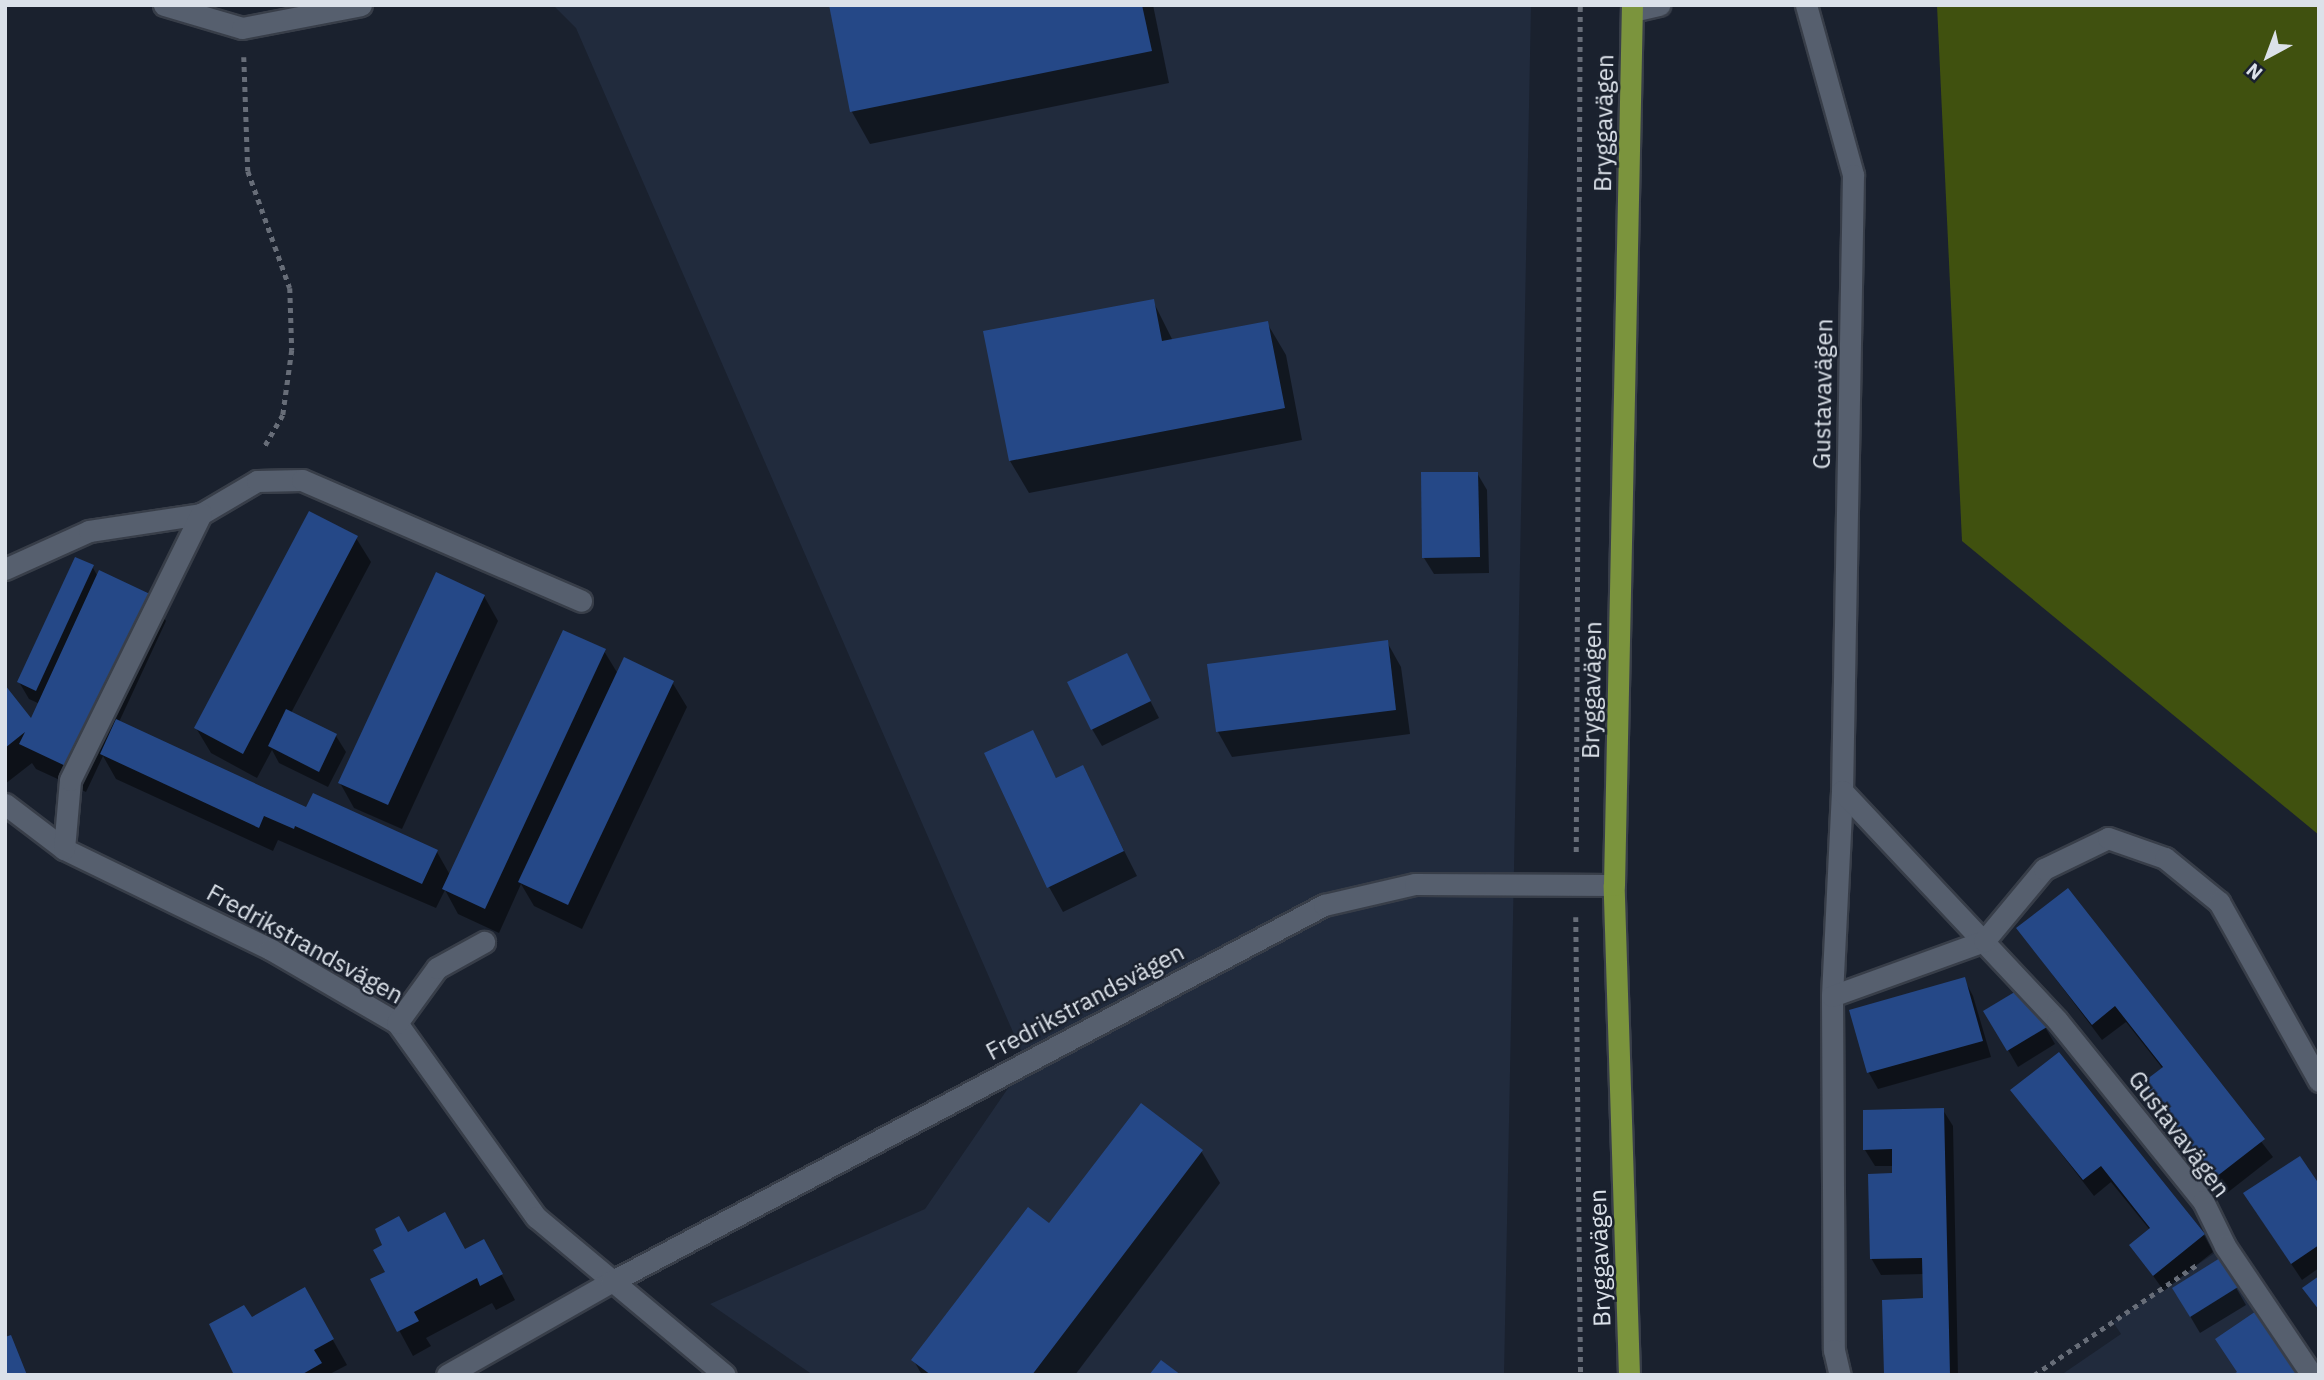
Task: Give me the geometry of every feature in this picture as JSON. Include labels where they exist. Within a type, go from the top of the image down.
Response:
[{"type":"main road","name":"Bryggavägen","points":[[1629,1375],[1614,885],[1632,8]]},
{"type":"street","points":[[164,5],[243,28],[360,5]]},
{"type":"street","points":[[1632,8],[1659,5]]},
{"type":"street","name":"Gustavavägen","points":[[1806,5],[1853,175],[1842,791],[1832,996],[1834,1350],[1840,1375]]},
{"type":"street","points":[[5,569],[89,531],[201,514],[257,481],[302,480],[581,601]]},
{"type":"street","points":[[64,849],[70,780],[201,514]]},
{"type":"street","name":"Gustavavägen","points":[[1842,791],[2057,1020],[2203,1201],[2225,1246],[2312,1375]]},
{"type":"street","name":"Fredrikstrandsvägen","points":[[5,804],[64,849],[270,949],[397,1023],[536,1217],[611,1282]]},
{"type":"street","points":[[1832,996],[1984,941],[2044,869],[2108,838],[2165,858],[2219,902],[2319,1080]]},
{"type":"street","name":"Fredrikstrandsvägen","points":[[447,1375],[611,1282],[1324,905],[1415,884],[1614,885]]},
{"type":"street","points":[[397,1023],[437,968],[484,942]]},
{"type":"street","points":[[611,1282],[725,1375]]},
{"type":"path","points":[[1580,5],[1576,884],[1581,1375]]},
{"type":"path","points":[[226,499],[251,471],[283,415],[292,350],[290,288],[247,171],[243,28]]},
{"type":"path","points":[[2034,1375],[2225,1246]]},
{"type":"shaded area","points":[[553,5],[1531,5],[1504,1375],[813,1375],[710,1304],[925,1209],[1026,1062],[576,28]]},
{"type":"shaded area","points":[[2225,1246],[2312,1375],[2061,1375],[2121,1334],[2113,1322]]},
{"type":"green space","points":[[1937,5],[2319,5],[2319,835],[1962,541]]},
{"type":"building","points":[[829,5],[1142,5],[1152,51],[850,112]]},
{"type":"building","points":[[1154,299],[1162,341],[1268,321],[1285,408],[1009,461],[983,331]]},
{"type":"building","points":[[1421,472],[1478,472],[1480,557],[1422,558]]},
{"type":"building","points":[[309,511],[358,536],[243,754],[194,728]]},
{"type":"building","points":[[75,557],[94,565],[36,691],[17,682]]},
{"type":"building","points":[[99,570],[152,595],[72,769],[19,744],[25,732],[5,748],[5,685],[31,718]]},
{"type":"building","points":[[436,572],[485,595],[388,805],[338,783]]},
{"type":"building","points":[[563,630],[606,649],[485,909],[442,889]]},
{"type":"building","points":[[1388,640],[1396,710],[1216,732],[1207,664]]},
{"type":"building","points":[[1127,653],[1151,701],[1091,730],[1067,682]]},
{"type":"building","points":[[624,657],[674,681],[568,905],[518,882]]},
{"type":"building","points":[[286,709],[337,734],[319,772],[268,746]]},
{"type":"building","points":[[116,719],[306,807],[313,793],[438,850],[422,884],[295,826],[294,829],[264,816],[259,828],[100,754]]},
{"type":"building","points":[[1033,730],[1056,778],[1083,765],[1124,851],[1047,888],[984,753]]},
{"type":"building","points":[[2068,888],[2265,1139],[2216,1177],[2142,1083],[2163,1067],[2115,1006],[2092,1025],[2016,928]]},
{"type":"building","points":[[1965,977],[1983,1041],[1867,1073],[1849,1010]]},
{"type":"building","points":[[2023,987],[2047,1027],[2007,1051],[1983,1011]]},
{"type":"building","points":[[2059,1052],[2205,1234],[2153,1276],[2129,1245],[2150,1228],[2101,1166],[2083,1180],[2010,1090]]},
{"type":"building","points":[[1141,1103],[1203,1150],[1032,1375],[931,1375],[911,1360],[1028,1207],[1049,1223]]},
{"type":"building","points":[[1944,1108],[1950,1375],[1884,1375],[1882,1300],[1923,1298],[1922,1258],[1870,1259],[1868,1174],[1892,1173],[1892,1149],[1863,1150],[1863,1110]]},
{"type":"building","points":[[2300,1156],[2319,1184],[2319,1245],[2291,1264],[2243,1193]]},
{"type":"building","points":[[445,1212],[465,1249],[484,1239],[503,1274],[480,1286],[477,1278],[414,1312],[419,1321],[397,1332],[370,1279],[385,1272],[373,1250],[382,1245],[375,1229],[399,1216],[408,1232]]},
{"type":"building","points":[[2220,1258],[2238,1287],[2190,1317],[2172,1288]]},
{"type":"building","points":[[2319,1276],[2319,1310],[2302,1288]]},
{"type":"building","points":[[305,1287],[334,1339],[314,1350],[322,1363],[301,1375],[234,1375],[209,1324],[244,1305],[252,1317]]},
{"type":"building","points":[[2265,1305],[2312,1375],[2232,1375],[2237,1372],[2215,1339]]},
{"type":"building","points":[[11,1335],[27,1375],[5,1375],[5,1337]]},
{"type":"building","points":[[1161,1360],[1181,1375],[1149,1375]]}]
